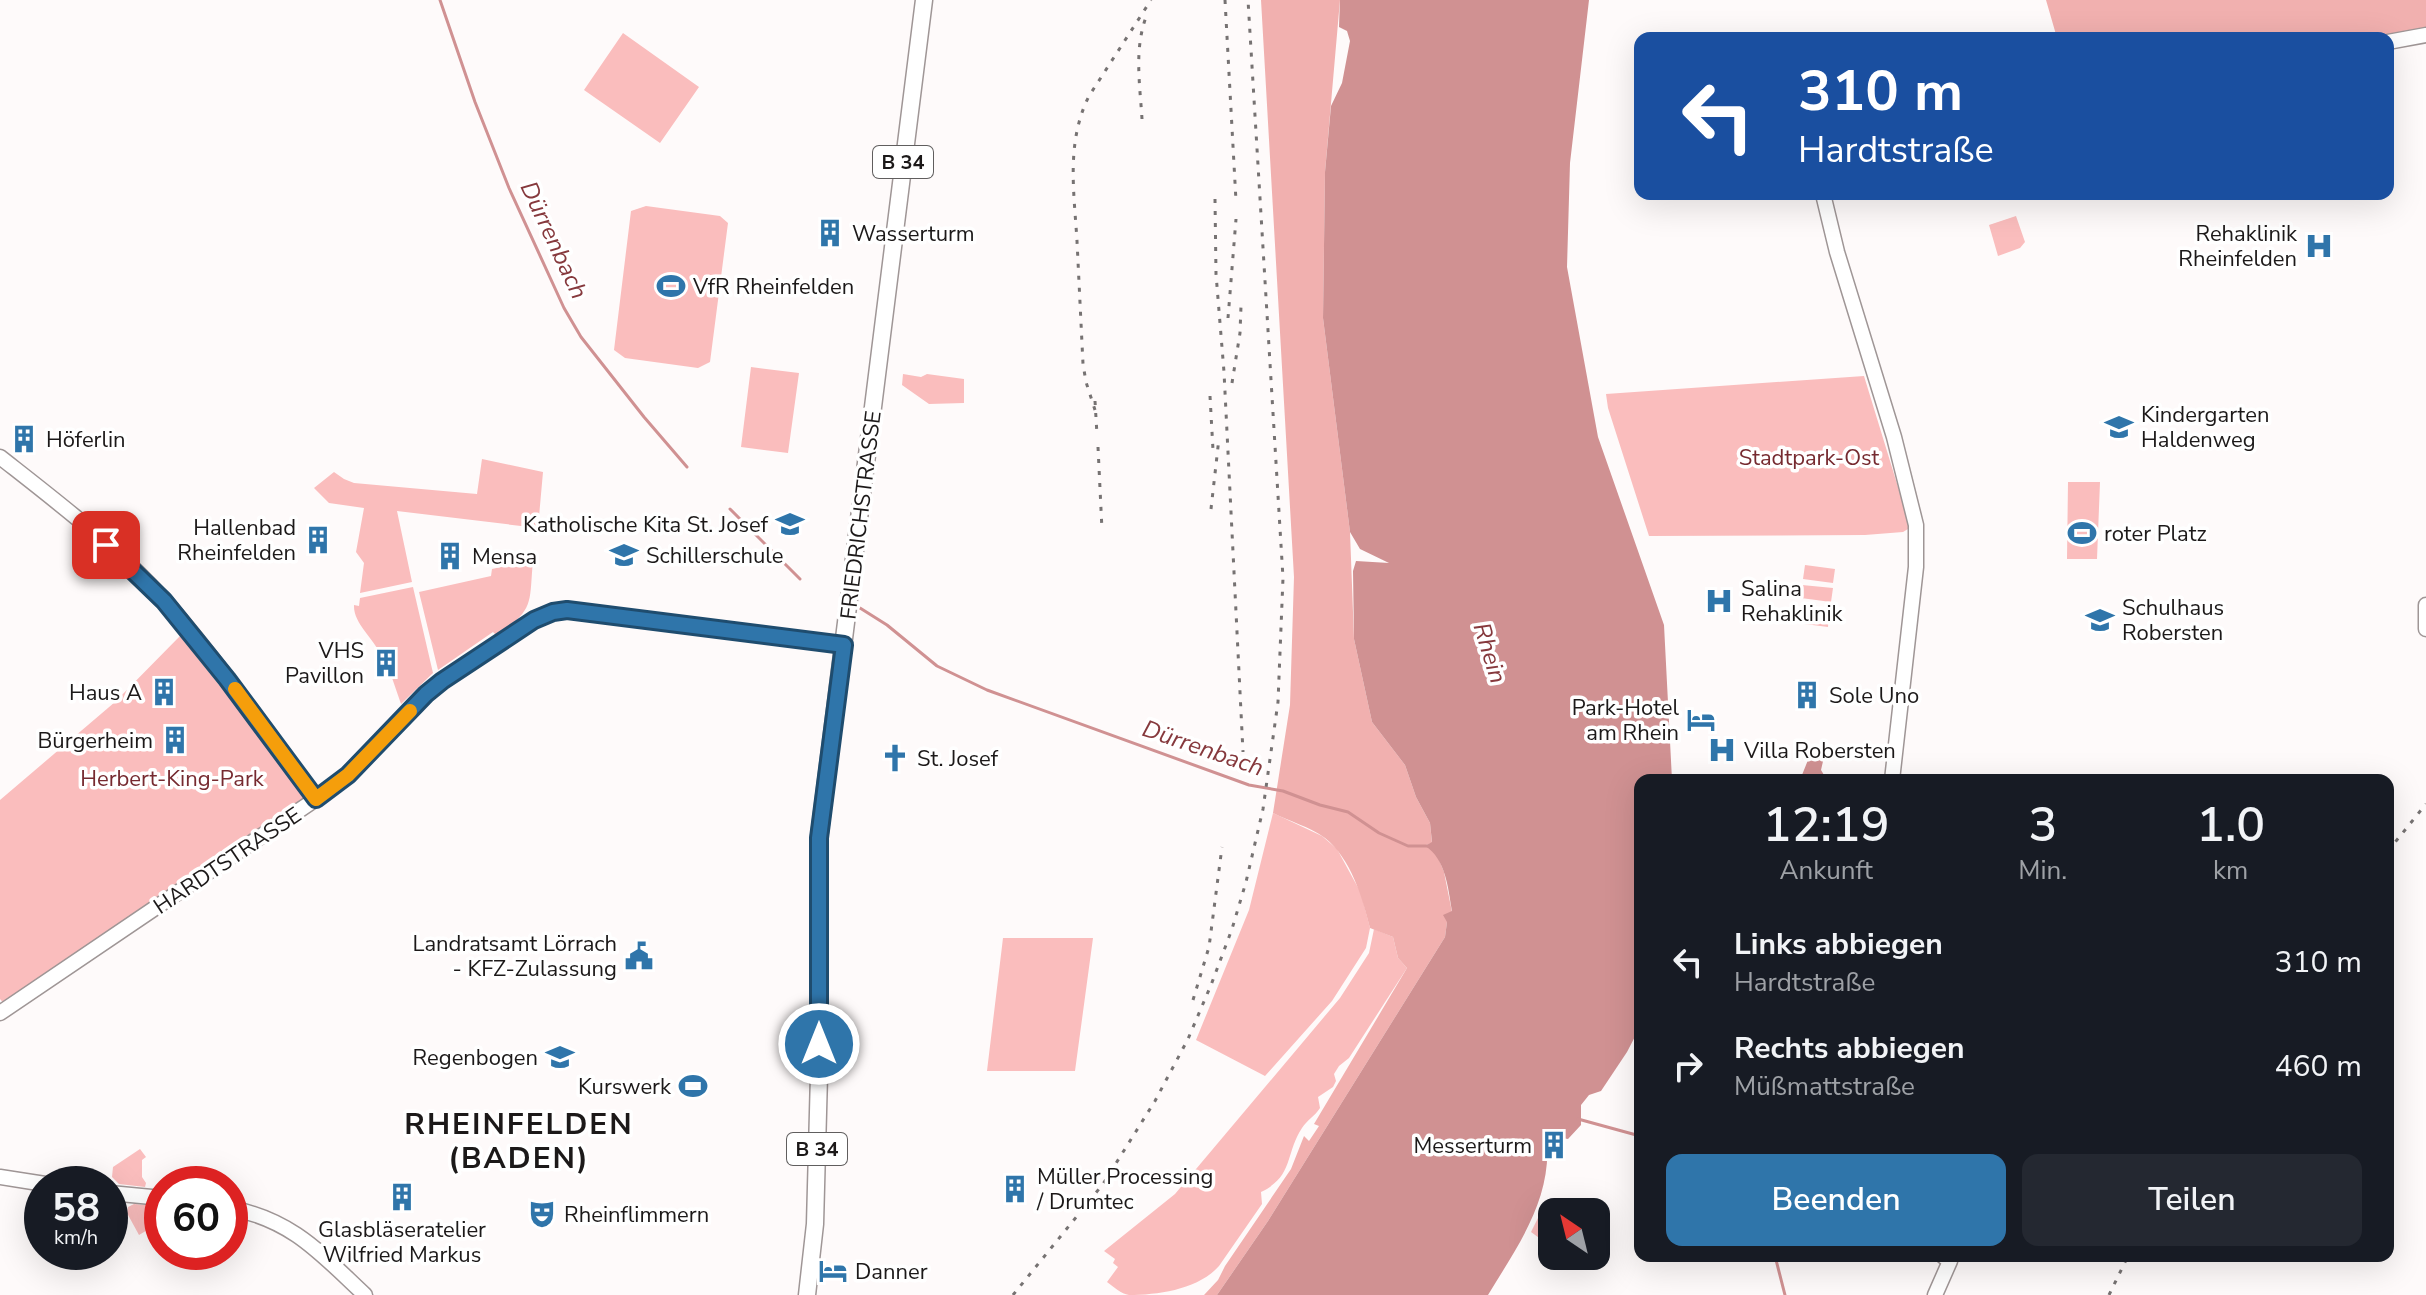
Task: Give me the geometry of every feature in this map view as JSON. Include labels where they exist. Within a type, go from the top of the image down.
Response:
[{"type":"main road","name":"FRIEDRICHSTRASSE","points":[[807,1295],[815,1224],[819,1075],[819,838],[924,0]]},
{"type":"street","points":[[2394,41],[2426,35]]},
{"type":"street","points":[[1824,200],[1837,252],[1891,427],[1916,525],[1916,567],[1893,774]]},
{"type":"street","points":[[0,457],[67,510],[164,601],[227,679],[316,799]]},
{"type":"street","points":[[2426,605],[2426,629]]},
{"type":"street","name":"HARDTSTRASSE","points":[[0,1013],[316,799],[348,775],[434,688],[534,620],[567,610],[844,645]]},
{"type":"street","points":[[0,1177],[24,1181]]},
{"type":"street","points":[[248,1214],[286,1227],[322,1254],[365,1295]]},
{"type":"street","points":[[1935,1295],[1946,1262]]},
{"type":"green space","points":[[623,33],[699,87],[660,143],[584,90]]},
{"type":"green space","name":"VfR Rheinfelden","points":[[646,206],[720,216],[728,223],[710,362],[698,368],[625,358],[614,350],[631,211]]},
{"type":"green space","points":[[2016,216],[2025,242],[2020,248],[1998,256],[1989,225]]},
{"type":"green space","points":[[751,367],[799,373],[788,453],[741,447]]},
{"type":"green space","points":[[903,374],[964,379],[964,403],[929,404],[902,385]]},
{"type":"green space","name":"Stadtpark-Ost","points":[[1864,376],[1909,523],[1908,529],[1865,535],[1649,536],[1606,394]]},
{"type":"green space","points":[[482,459],[543,472],[538,528],[397,511],[412,582],[360,593],[364,563],[356,552],[364,508],[329,503],[314,488],[334,472],[354,483],[477,494]]},
{"type":"green space","name":"roter Platz","points":[[2068,482],[2100,482],[2097,559],[2067,559]]},
{"type":"green space","points":[[533,560],[528,604],[518,619],[497,636],[493,632],[438,670],[419,592],[491,576],[492,569]]},
{"type":"green space","points":[[1805,565],[1835,569],[1833,583],[1803,579]]},
{"type":"green space","points":[[1802,585],[1833,588],[1831,602],[1801,598]]},
{"type":"green space","points":[[413,587],[433,673],[401,704],[390,672],[397,669],[392,653],[381,655],[364,631],[354,605],[359,606],[360,598]]},
{"type":"green space","points":[[1799,609],[1829,613],[1828,627],[1797,623]]},
{"type":"green space","name":"Herbert-King-Park","points":[[180,636],[310,799],[5,1005],[0,999],[0,800],[115,702]]},
{"type":"green space","points":[[1273,813],[1322,836],[1337,849],[1361,893],[1370,928],[1366,948],[1332,1001],[1265,1076],[1196,1040],[1249,910]]},
{"type":"green space","points":[[1374,929],[1393,937],[1398,958],[1407,968],[1349,1058],[1334,1074],[1336,1081],[1333,1087],[1318,1097],[1320,1108],[1302,1128],[1284,1172],[1272,1186],[1261,1192],[1262,1204],[1219,1266],[1190,1285],[1153,1294],[1129,1295],[1107,1282],[1118,1267],[1113,1263],[1115,1259],[1104,1251],[1175,1194],[1340,998],[1369,953]]},
{"type":"green space","points":[[1003,938],[1093,938],[1075,1071],[987,1071]]},
{"type":"green space","points":[[140,1149],[146,1157],[142,1160],[144,1187],[128,1185],[128,1166],[114,1166]]},
{"type":"green space","points":[[144,1205],[144,1232],[139,1235],[128,1215],[128,1207]]},
{"type":"green space","points":[[1538,1218],[1538,1237],[1531,1232]]},
{"type":"shaded area","points":[[1261,0],[1340,0],[1325,172],[1323,318],[1350,532],[1354,639],[1372,722],[1405,765],[1416,797],[1430,823],[1432,843],[1426,845],[1436,852],[1444,872],[1452,912],[1445,937],[1268,1221],[1217,1295],[1204,1295],[1218,1280],[1291,1169],[1304,1136],[1309,1141],[1319,1126],[1314,1124],[1407,968],[1398,958],[1393,937],[1370,928],[1354,879],[1342,856],[1325,838],[1273,813],[1290,705],[1294,577]]},
{"type":"shaded area","points":[[2046,0],[2426,0],[2426,29],[2394,36],[2394,32],[2055,32]]},
{"type":"water","name":"Rhein","points":[[1340,0],[1589,0],[1570,163],[1567,267],[1598,437],[1664,625],[1672,774],[1634,774],[1634,1039],[1601,1091],[1589,1095],[1581,1105],[1581,1125],[1568,1139],[1556,1137],[1547,1143],[1547,1164],[1538,1204],[1488,1295],[1217,1295],[1268,1221],[1445,937],[1447,922],[1443,915],[1452,911],[1442,866],[1425,846],[1432,842],[1430,823],[1416,797],[1405,765],[1372,722],[1354,639],[1353,571],[1356,561],[1389,563],[1360,549],[1350,532],[1323,318],[1325,172],[1331,106],[1342,83],[1350,41],[1347,31],[1339,27]]},
{"type":"water","points":[[1819,753],[1824,757],[1821,770],[1823,774],[1802,774],[1810,755],[1816,757]]},
{"type":"waterway","name":"Dürrenbach","points":[[440,0],[509,188],[564,308],[581,337],[687,467]]},
{"type":"waterway","name":"Dürrenbach","points":[[730,509],[800,579]]},
{"type":"waterway","name":"Dürrenbach","points":[[860,608],[887,625],[937,666],[987,690],[1249,785],[1283,791],[1348,812],[1379,833],[1408,846],[1428,846]]},
{"type":"waterway","points":[[1578,1119],[1634,1134]]},
{"type":"waterway","points":[[1777,1262],[1785,1295]]},
{"type":"railway","points":[[1095,410],[1083,364],[1073,185],[1074,149],[1089,96],[1151,0]]},
{"type":"railway","points":[[1225,0],[1236,201]]},
{"type":"railway","points":[[1013,1295],[1103,1184],[1155,1101],[1188,1039],[1232,929],[1263,809],[1278,702],[1283,578],[1248,0]]},
{"type":"railway","points":[[1142,119],[1139,55],[1146,17]]},
{"type":"railway","points":[[1215,199],[1216,274],[1224,372],[1243,752]]},
{"type":"railway","points":[[1228,318],[1236,219]]},
{"type":"railway","points":[[1232,383],[1241,306]]},
{"type":"railway","points":[[1210,396],[1213,450]]},
{"type":"railway","points":[[1095,401],[1097,435]]},
{"type":"railway","points":[[1211,509],[1219,438]]},
{"type":"railway","points":[[1098,447],[1102,530]]},
{"type":"railway","points":[[2394,844],[2426,804]]},
{"type":"railway","points":[[1193,1000],[1209,947],[1222,847]]},
{"type":"railway","points":[[2109,1295],[2125,1262]]},
{"type":"slow traffic","points":[[235,689],[316,799],[348,775],[410,711]]},
{"type":"place","name":"Wasserturm","points":[[830,233]]},
{"type":"place","name":"Rehaklinik Rheinfelden","points":[[2319,246]]},
{"type":"place","name":"VfR Rheinfelden","points":[[671,286]]},
{"type":"place","name":"Kindergarten Haldenweg","points":[[2119,427]]},
{"type":"place","name":"Höferlin","points":[[24,439]]},
{"type":"place","name":"Katholische Kita St. Josef","points":[[790,524]]},
{"type":"place","name":"roter Platz","points":[[2082,533]]},
{"type":"place","name":"Hallenbad Rheinfelden","points":[[318,540]]},
{"type":"place","name":"Schillerschule","points":[[624,555]]},
{"type":"place","name":"Mensa","points":[[450,556]]},
{"type":"place","name":"Salina Rehaklinik","points":[[1719,601]]},
{"type":"place","name":"Schulhaus Robersten","points":[[2100,620]]},
{"type":"place","name":"VHS Pavillon","points":[[386,663]]},
{"type":"place","name":"Haus A","points":[[164,692]]},
{"type":"place","name":"Sole Uno","points":[[1807,695]]},
{"type":"place","name":"Park-Hotel am Rhein","points":[[1701,720]]},
{"type":"place","name":"Bürgerheim","points":[[175,740]]},
{"type":"place","name":"Villa Robersten","points":[[1722,750]]},
{"type":"place","name":"St. Josef","points":[[895,758]]},
{"type":"place","name":"Landratsamt Lörrach - KFZ-Zulassung","points":[[639,956]]},
{"type":"place","name":"Regenbogen","points":[[560,1057]]},
{"type":"place","name":"Kurswerk","points":[[693,1086]]},
{"type":"place","name":"Messerturm","points":[[1554,1145]]},
{"type":"place","name":"Müller Processing / Drumtec","points":[[1015,1189]]},
{"type":"place","name":"Glasbläseratelier Wilfried Markus","points":[[402,1197]]},
{"type":"place","name":"Rheinflimmern","points":[[542,1214]]},
{"type":"place","name":"Danner","points":[[833,1271]]},
{"type":"district","name":"RHEINFELDEN (BADEN)","points":[[519,1141]]},
{"type":"route","points":[[106,545],[164,601],[227,679],[316,799],[348,775],[442,681],[534,620],[553,612],[567,610],[844,645],[819,838],[819,1044]]}]
